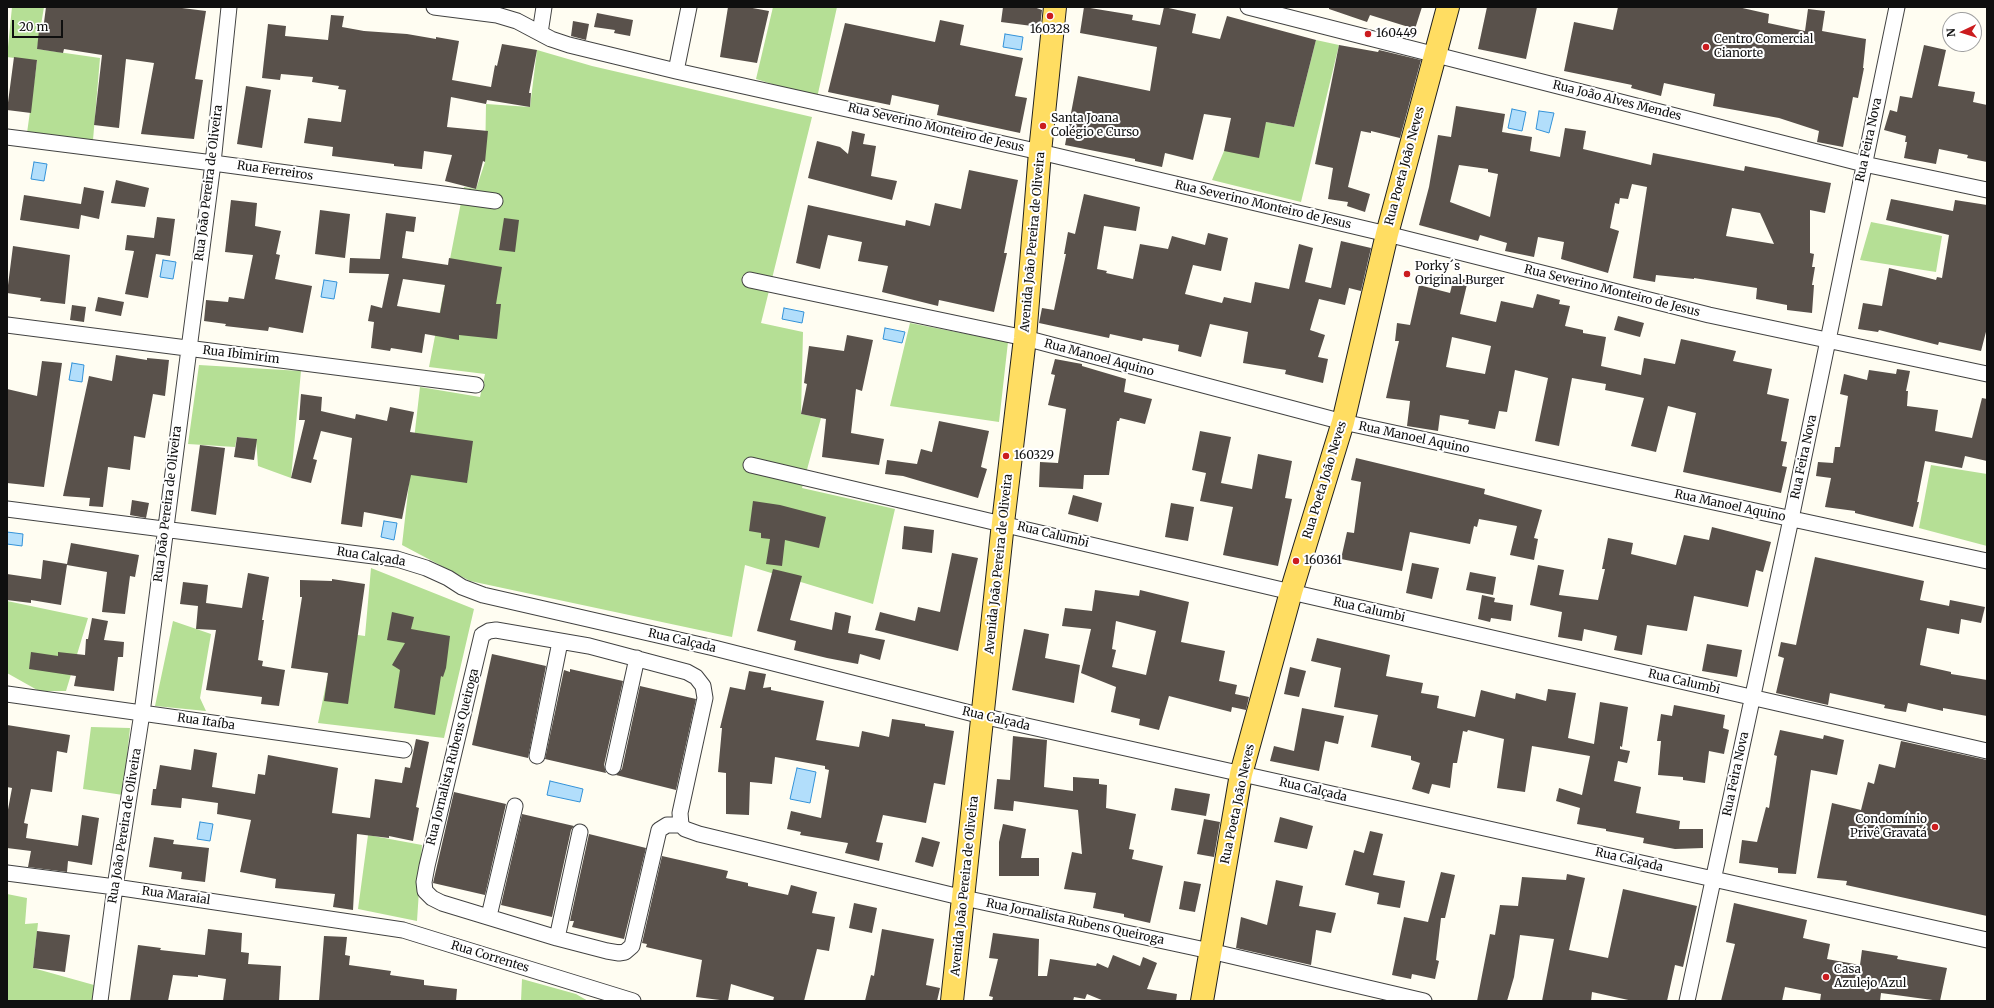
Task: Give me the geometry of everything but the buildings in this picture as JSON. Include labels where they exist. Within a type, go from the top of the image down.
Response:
[{"type":"main road","name":"Avenida João Pereira de Oliveira","points":[[952,1001],[1003,523],[1025,338],[1040,152],[1055,7]]},
{"type":"main road","name":"Rua Poeta João Neves","points":[[1202,1001],[1241,774],[1291,592],[1343,422],[1387,234],[1448,7]]},
{"type":"street","name":"Rua João Pereira de Oliveira","points":[[100,1001],[115,887],[142,713],[164,530],[213,163],[229,7]]},
{"type":"street","name":"Rua Severino Monteiro de Jesus","points":[[434,7],[497,15],[517,21],[540,33],[569,45],[676,71],[1040,152],[1387,234],[1709,315],[1828,339],[1987,374]]},
{"type":"street","points":[[540,33],[544,7]]},
{"type":"street","points":[[676,71],[689,7]]},
{"type":"street","name":"Rua João Alves Mendes","points":[[1248,7],[1864,164],[1987,190]]},
{"type":"street","name":"Rua Feira Nova","points":[[1687,1001],[1791,519],[1897,7]]},
{"type":"street","name":"Rua Ferreiros","points":[[7,138],[213,163],[495,201]]},
{"type":"street","name":"Rua Manoel Aquino","points":[[750,280],[1025,338],[1343,422],[1987,561]]},
{"type":"street","name":"Rua Ibimirim","points":[[7,325],[476,385]]},
{"type":"street","name":"Rua Calumbi","points":[[751,465],[1003,523],[1291,592],[1987,751]]},
{"type":"street","name":"Rua Calçada","points":[[7,509],[397,559],[426,568],[448,578],[462,587],[483,595],[714,648],[982,716],[1987,940]]},
{"type":"street","name":"Rua Jornalista Rubens Queiroga","points":[[681,825],[667,825],[659,830],[632,946],[625,952],[619,953],[557,938],[489,916],[442,903],[432,898],[425,891],[424,882],[482,635],[489,631],[496,630],[560,642],[637,658],[696,676],[703,686],[705,698],[680,813],[681,825],[684,829],[699,834],[964,898],[1210,951],[1424,1001]]},
{"type":"street","points":[[537,756],[560,642]]},
{"type":"street","points":[[613,768],[637,658]]},
{"type":"street","name":"Rua Itaíba","points":[[7,694],[404,750]]},
{"type":"street","points":[[489,916],[515,806]]},
{"type":"street","points":[[557,938],[580,832]]},
{"type":"street","name":"Rua Maraial","points":[[7,873],[345,920]]},
{"type":"street","name":"Rua Correntes","points":[[345,920],[403,930],[633,1001]]},
{"type":"green space","points":[[12,7],[44,7],[37,49],[100,58],[93,140],[27,133],[37,61],[7,57]]},
{"type":"green space","points":[[773,7],[837,7],[817,98],[756,79]]},
{"type":"green space","points":[[1316,40],[1339,45],[1301,202],[1212,180],[1224,151],[1266,122],[1294,127]]},
{"type":"green space","points":[[537,50],[592,66],[812,117],[761,323],[803,332],[801,414],[821,418],[802,488],[895,509],[873,604],[745,565],[732,637],[470,581],[402,545],[420,387],[480,397],[485,374],[429,367],[464,187],[476,189],[485,162],[486,104],[530,107]]},
{"type":"green space","points":[[1871,222],[1942,236],[1936,272],[1860,260]]},
{"type":"green space","points":[[910,323],[1008,342],[999,422],[890,406]]},
{"type":"green space","points":[[199,365],[301,371],[291,478],[258,466],[256,439],[237,437],[235,447],[188,444]]},
{"type":"green space","points":[[1931,465],[1987,474],[1987,546],[1919,528]]},
{"type":"green space","points":[[371,568],[474,609],[444,738],[318,723],[337,632],[365,636]]},
{"type":"green space","points":[[7,601],[88,618],[66,691],[39,691],[7,673]]},
{"type":"green space","points":[[173,621],[211,634],[200,698],[206,711],[155,706]]},
{"type":"green space","points":[[91,727],[130,728],[123,795],[83,789]]},
{"type":"green space","points":[[368,835],[422,845],[417,921],[358,909]]},
{"type":"green space","points":[[7,894],[27,898],[25,924],[38,923],[33,968],[94,985],[92,1001],[7,1001]]},
{"type":"green space","points":[[522,979],[576,994],[588,1001],[521,1001]]},
{"type":"water","points":[[1005,34],[1023,37],[1021,50],[1003,47]]},
{"type":"water","points":[[1512,109],[1526,112],[1522,131],[1508,128]]},
{"type":"water","points":[[1539,111],[1554,113],[1549,133],[1536,129]]},
{"type":"water","points":[[34,162],[47,164],[44,181],[31,179]]},
{"type":"water","points":[[163,260],[176,262],[173,279],[160,277]]},
{"type":"water","points":[[324,280],[337,282],[334,299],[321,297]]},
{"type":"water","points":[[784,308],[804,312],[802,323],[782,319]]},
{"type":"water","points":[[885,328],[905,332],[902,343],[883,339]]},
{"type":"water","points":[[72,363],[84,365],[82,382],[69,380]]},
{"type":"water","points":[[384,521],[397,523],[394,540],[381,537]]},
{"type":"water","points":[[7,532],[23,534],[22,546],[7,544]]},
{"type":"water","points":[[797,768],[816,772],[810,803],[790,799]]},
{"type":"water","points":[[550,781],[583,789],[580,802],[547,795]]},
{"type":"water","points":[[200,822],[213,824],[210,841],[197,839]]},
{"type":"place","name":"160328","points":[[1050,16]]},
{"type":"place","name":"160449","points":[[1368,34]]},
{"type":"place","name":"Centro Comercial Cianorte","points":[[1706,47]]},
{"type":"place","name":"Santa Joana Colégio e Curso","points":[[1043,126]]},
{"type":"place","name":"Porky´s Original Burger","points":[[1407,274]]},
{"type":"place","name":"160329","points":[[1006,456]]},
{"type":"place","name":"160361","points":[[1296,561]]},
{"type":"place","name":"Condomínio Privê Gravatá","points":[[1935,827]]},
{"type":"place","name":"Casa Azulejo Azul","points":[[1826,977]]}]
